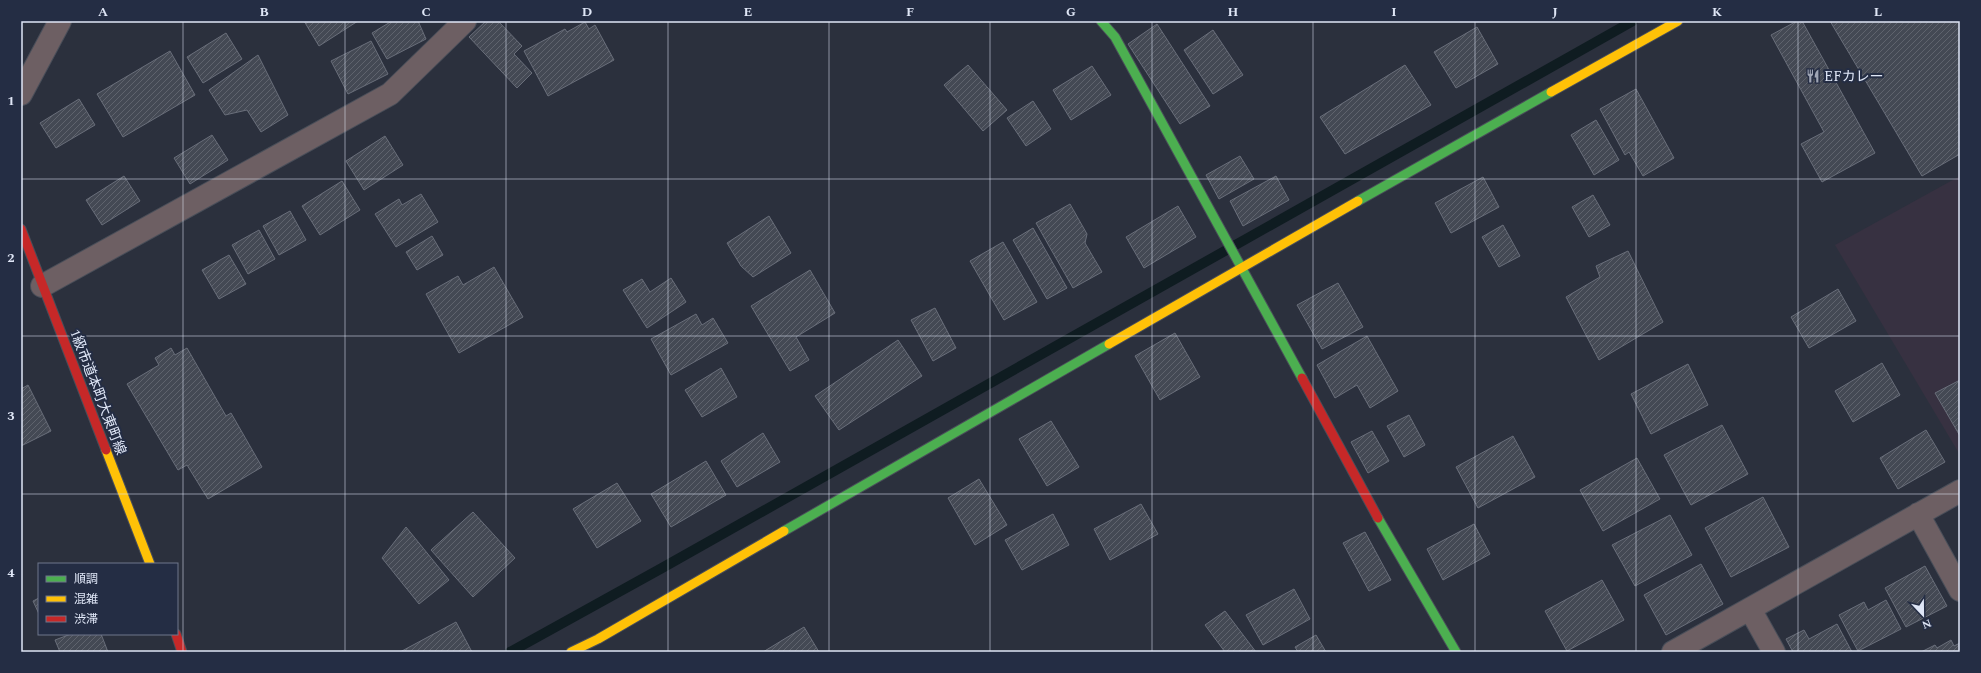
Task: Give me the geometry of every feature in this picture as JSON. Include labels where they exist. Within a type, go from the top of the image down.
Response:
[{"type":"street","points":[[21,94],[60,21]]},
{"type":"street","points":[[42,286],[390,94],[465,21]]},
{"type":"street","points":[[1101,21],[1115,38],[1375,510],[1456,652]]},
{"type":"street","points":[[571,652],[602,646],[1241,267],[1678,21]]},
{"type":"street","name":"1級市道本町大東町線","points":[[21,228],[150,563]]},
{"type":"street","points":[[1673,652],[1960,491]]},
{"type":"street","points":[[1918,514],[1960,590]]},
{"type":"street","points":[[1750,609],[1774,652]]},
{"type":"street","points":[[176,635],[182,652]]},
{"type":"shaded area","points":[[1960,176],[1960,455],[1835,245]]},
{"type":"building","points":[[304,21],[358,21],[319,46]]},
{"type":"building","points":[[392,21],[418,21],[426,39],[387,59],[372,33]]},
{"type":"building","points":[[486,21],[498,21],[522,46],[514,54],[532,73],[517,88],[469,37]]},
{"type":"building","points":[[1797,21],[1802,21],[1875,153],[1822,182],[1801,144],[1824,132],[1771,35]]},
{"type":"building","points":[[1830,21],[1960,21],[1960,154],[1922,176]]},
{"type":"building","points":[[585,22],[589,29],[595,25],[614,60],[548,96],[524,51],[565,29],[567,32]]},
{"type":"building","points":[[1157,24],[1210,106],[1180,124],[1128,44]]},
{"type":"building","points":[[1477,27],[1498,64],[1456,88],[1434,52]]},
{"type":"building","points":[[1213,30],[1243,75],[1213,94],[1184,50]]},
{"type":"building","points":[[226,33],[242,59],[203,83],[187,57]]},
{"type":"building","points":[[371,41],[388,74],[348,94],[331,61]]},
{"type":"building","points":[[170,51],[195,95],[123,137],[97,94]]},
{"type":"building","points":[[258,55],[288,115],[261,132],[247,110],[225,115],[209,90]]},
{"type":"building","points":[[968,65],[1007,110],[983,131],[944,85]]},
{"type":"building","points":[[1405,65],[1431,105],[1345,154],[1320,117]]},
{"type":"building","points":[[1092,66],[1111,95],[1071,120],[1053,90]]},
{"type":"building","points":[[1636,89],[1674,158],[1643,176],[1629,152],[1625,155],[1600,109]]},
{"type":"building","points":[[79,99],[95,125],[56,148],[40,123]]},
{"type":"building","points":[[1033,101],[1051,129],[1026,146],[1007,118]]},
{"type":"building","points":[[1596,120],[1619,160],[1594,175],[1571,135]]},
{"type":"building","points":[[212,135],[228,160],[190,184],[174,158]]},
{"type":"building","points":[[385,136],[403,165],[364,190],[346,161]]},
{"type":"building","points":[[1240,156],[1254,179],[1219,199],[1206,175]]},
{"type":"building","points":[[124,176],[140,201],[102,225],[86,200]]},
{"type":"building","points":[[1276,176],[1289,200],[1243,226],[1230,201]]},
{"type":"building","points":[[1483,177],[1499,207],[1451,233],[1435,203]]},
{"type":"building","points":[[342,181],[360,210],[320,235],[302,206]]},
{"type":"building","points":[[421,194],[438,222],[396,247],[375,214],[399,199],[402,205]]},
{"type":"building","points":[[1593,195],[1610,225],[1589,237],[1572,207]]},
{"type":"building","points":[[1070,204],[1087,234],[1085,243],[1102,272],[1073,288],[1036,223]]},
{"type":"building","points":[[1178,206],[1196,237],[1144,268],[1126,237]]},
{"type":"building","points":[[290,211],[306,240],[279,255],[263,226]]},
{"type":"building","points":[[769,216],[791,253],[753,277],[741,266],[727,243]]},
{"type":"building","points":[[1503,225],[1520,256],[1499,267],[1482,237]]},
{"type":"building","points":[[1033,228],[1067,288],[1047,299],[1013,240]]},
{"type":"building","points":[[259,230],[275,259],[248,274],[232,245]]},
{"type":"building","points":[[432,236],[443,255],[417,270],[406,252]]},
{"type":"building","points":[[1003,242],[1037,302],[1004,320],[970,261]]},
{"type":"building","points":[[1628,251],[1663,322],[1599,360],[1566,297],[1600,277],[1596,266]]},
{"type":"building","points":[[229,255],[246,284],[219,299],[202,270]]},
{"type":"building","points":[[494,267],[523,317],[459,353],[426,294],[458,276],[463,285]]},
{"type":"building","points":[[810,270],[835,313],[796,337],[809,360],[790,371],[751,306]]},
{"type":"building","points":[[671,278],[686,302],[647,328],[623,290],[642,279],[650,292]]},
{"type":"building","points":[[1338,283],[1363,327],[1322,349],[1297,305]]},
{"type":"building","points":[[1838,289],[1856,321],[1809,348],[1791,317]]},
{"type":"building","points":[[935,308],[956,348],[933,361],[911,320]]},
{"type":"building","points":[[696,314],[702,325],[713,318],[728,343],[671,375],[651,339]]},
{"type":"building","points":[[1175,333],[1200,377],[1160,400],[1135,356]]},
{"type":"building","points":[[1367,336],[1398,391],[1370,408],[1357,385],[1335,398],[1317,365]]},
{"type":"building","points":[[898,340],[922,376],[839,430],[815,396]]},
{"type":"building","points":[[171,348],[175,355],[187,348],[226,416],[231,413],[262,467],[208,499],[187,465],[178,470],[127,384],[159,365],[155,358]]},
{"type":"building","points":[[1882,363],[1900,395],[1853,422],[1835,391]]},
{"type":"building","points":[[1688,364],[1708,405],[1651,434],[1631,394]]},
{"type":"building","points":[[721,368],[737,397],[702,417],[685,390]]},
{"type":"building","points":[[1960,380],[1960,436],[1935,393]]},
{"type":"building","points":[[28,385],[51,431],[21,446],[21,389]]},
{"type":"building","points":[[1409,415],[1425,445],[1404,457],[1387,426]]},
{"type":"building","points":[[1051,421],[1079,467],[1047,486],[1019,439]]},
{"type":"building","points":[[1722,425],[1748,474],[1691,505],[1664,455]]},
{"type":"building","points":[[1926,430],[1945,462],[1898,489],[1880,458]]},
{"type":"building","points":[[1372,431],[1389,461],[1368,473],[1351,442]]},
{"type":"building","points":[[763,433],[780,462],[737,487],[721,461]]},
{"type":"building","points":[[1513,436],[1535,477],[1478,508],[1456,467]]},
{"type":"building","points":[[1637,458],[1660,499],[1603,531],[1580,490]]},
{"type":"building","points":[[706,461],[726,495],[671,527],[651,494]]},
{"type":"building","points":[[979,479],[1007,525],[975,545],[948,498]]},
{"type":"building","points":[[617,483],[641,521],[597,548],[573,509]]},
{"type":"building","points":[[1763,497],[1789,547],[1731,577],[1705,528]]},
{"type":"building","points":[[1141,504],[1158,534],[1110,560],[1094,529]]},
{"type":"building","points":[[473,512],[515,558],[473,597],[431,550]]},
{"type":"building","points":[[1053,514],[1069,545],[1022,570],[1005,540]]},
{"type":"building","points":[[1670,515],[1692,555],[1635,586],[1612,545]]},
{"type":"building","points":[[1474,524],[1490,554],[1443,580],[1427,549]]},
{"type":"building","points":[[406,527],[449,580],[419,604],[382,558]]},
{"type":"building","points":[[1365,532],[1391,580],[1369,591],[1343,543]]},
{"type":"building","points":[[1701,564],[1723,604],[1666,635],[1644,595]]},
{"type":"building","points":[[1925,566],[1947,606],[1906,627],[1885,588]]},
{"type":"building","points":[[1602,580],[1624,620],[1567,651],[1545,611]]},
{"type":"building","points":[[1294,589],[1310,619],[1263,645],[1246,615]]},
{"type":"building","points":[[38,598],[38,612],[33,601]]},
{"type":"building","points":[[1886,600],[1901,629],[1858,651],[1839,615],[1864,602],[1868,610]]},
{"type":"building","points":[[1225,611],[1256,652],[1225,652],[1205,625]]},
{"type":"building","points":[[456,622],[472,652],[400,652]]},
{"type":"building","points":[[1837,624],[1852,652],[1793,652],[1786,639],[1804,630],[1809,639]]},
{"type":"building","points":[[804,627],[819,652],[763,652]]},
{"type":"building","points":[[68,635],[101,635],[108,652],[60,652],[55,640]]},
{"type":"building","points":[[1316,635],[1326,652],[1298,652],[1295,647]]},
{"type":"building","points":[[1951,640],[1954,646],[1960,643],[1960,652],[1921,652],[1935,645],[1937,648]]},
{"type":"waterway","points":[[510,652],[662,568],[1633,21]]},
{"type":"traffic: fast","points":[[1101,21],[1115,37],[1302,378]]},
{"type":"traffic: fast","points":[[1358,201],[1551,92]]},
{"type":"traffic: fast","points":[[784,531],[1109,344]]},
{"type":"traffic: fast","points":[[1378,518],[1456,652]]},
{"type":"traffic: slow","points":[[1551,92],[1678,21]]},
{"type":"traffic: slow","points":[[1109,344],[1358,201]]},
{"type":"traffic: slow","points":[[106,450],[150,563]]},
{"type":"traffic: slow","points":[[571,652],[598,639],[784,531]]},
{"type":"traffic: jam","points":[[21,229],[106,450]]},
{"type":"traffic: jam","points":[[1302,378],[1378,518]]},
{"type":"traffic: jam","points":[[176,635],[182,652]]},
{"type":"place","name":"EFカレー","points":[[1813,76]]}]
